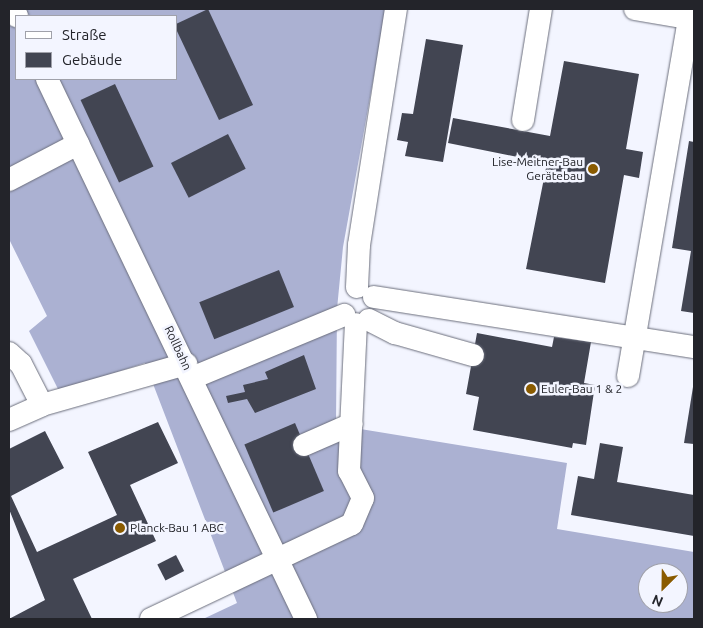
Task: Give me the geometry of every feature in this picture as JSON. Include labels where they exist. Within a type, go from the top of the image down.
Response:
[{"type":"lane","points":[[9,420],[42,405],[189,371],[356,320],[375,312],[365,292],[359,244],[396,9]]},
{"type":"lane","points":[[522,120],[541,9]]},
{"type":"lane","points":[[628,376],[691,19],[635,9]]},
{"type":"lane","name":"Rollbahn","points":[[47,80],[189,371],[306,619]]},
{"type":"lane","points":[[9,180],[78,144]]},
{"type":"lane","points":[[151,619],[192,610],[277,558],[352,524],[364,498],[349,470],[356,320],[346,294],[365,292],[694,347]]},
{"type":"lane","points":[[356,320],[473,355]]},
{"type":"lane","points":[[9,353],[21,364],[42,405]]},
{"type":"lane","points":[[304,445],[352,424]]},
{"type":"shaded area","points":[[9,9],[386,9],[343,247],[337,309],[336,425],[567,463],[557,529],[694,552],[694,619],[203,619],[237,603],[145,363],[59,391],[29,331],[47,316],[9,239]]},
{"type":"building","points":[[208,9],[253,105],[219,120],[178,33],[178,23]]},
{"type":"building","points":[[426,39],[463,45],[443,162],[405,156],[408,142],[397,140],[402,113],[413,114]]},
{"type":"building","name":"Lise-Meitner-Bau Gerätebau","points":[[564,61],[639,74],[626,149],[643,152],[639,178],[624,175],[605,283],[526,269],[547,163],[448,143],[453,118],[550,136]]},
{"type":"building","points":[[115,84],[153,166],[119,183],[81,100]]},
{"type":"building","points":[[228,134],[246,169],[189,198],[171,163]]},
{"type":"building","points":[[689,141],[694,142],[694,313],[681,311],[691,251],[672,248]]},
{"type":"building","points":[[279,270],[294,307],[214,339],[199,302]]},
{"type":"building","name":"Euler-Bau 1 & 2","points":[[477,333],[552,347],[554,337],[591,342],[584,383],[595,385],[586,445],[573,443],[572,448],[473,430],[479,397],[466,394]]},
{"type":"building","points":[[304,355],[316,389],[255,413],[247,399],[228,403],[226,396],[245,392],[243,385],[268,379],[265,372]]},
{"type":"building","points":[[694,387],[694,444],[684,443]]},
{"type":"building","name":"Planck-Bau 1 ABC","points":[[158,422],[178,463],[130,485],[156,541],[73,579],[92,619],[9,619],[45,600],[9,509],[9,449],[45,431],[64,468],[11,496],[37,552],[117,515],[88,452]]},
{"type":"building","points":[[295,423],[324,491],[273,513],[244,444]]},
{"type":"building","points":[[600,443],[623,447],[617,482],[694,495],[694,536],[571,515],[578,476],[594,479]]},
{"type":"building","points":[[176,555],[184,571],[165,581],[157,565]]},
{"type":"place","name":"Lise-Meitner-Bau Gerätebau","points":[[593,169]]},
{"type":"place","name":"Euler-Bau 1 & 2","points":[[531,389]]},
{"type":"place","name":"Planck-Bau 1 ABC","points":[[120,528]]}]
